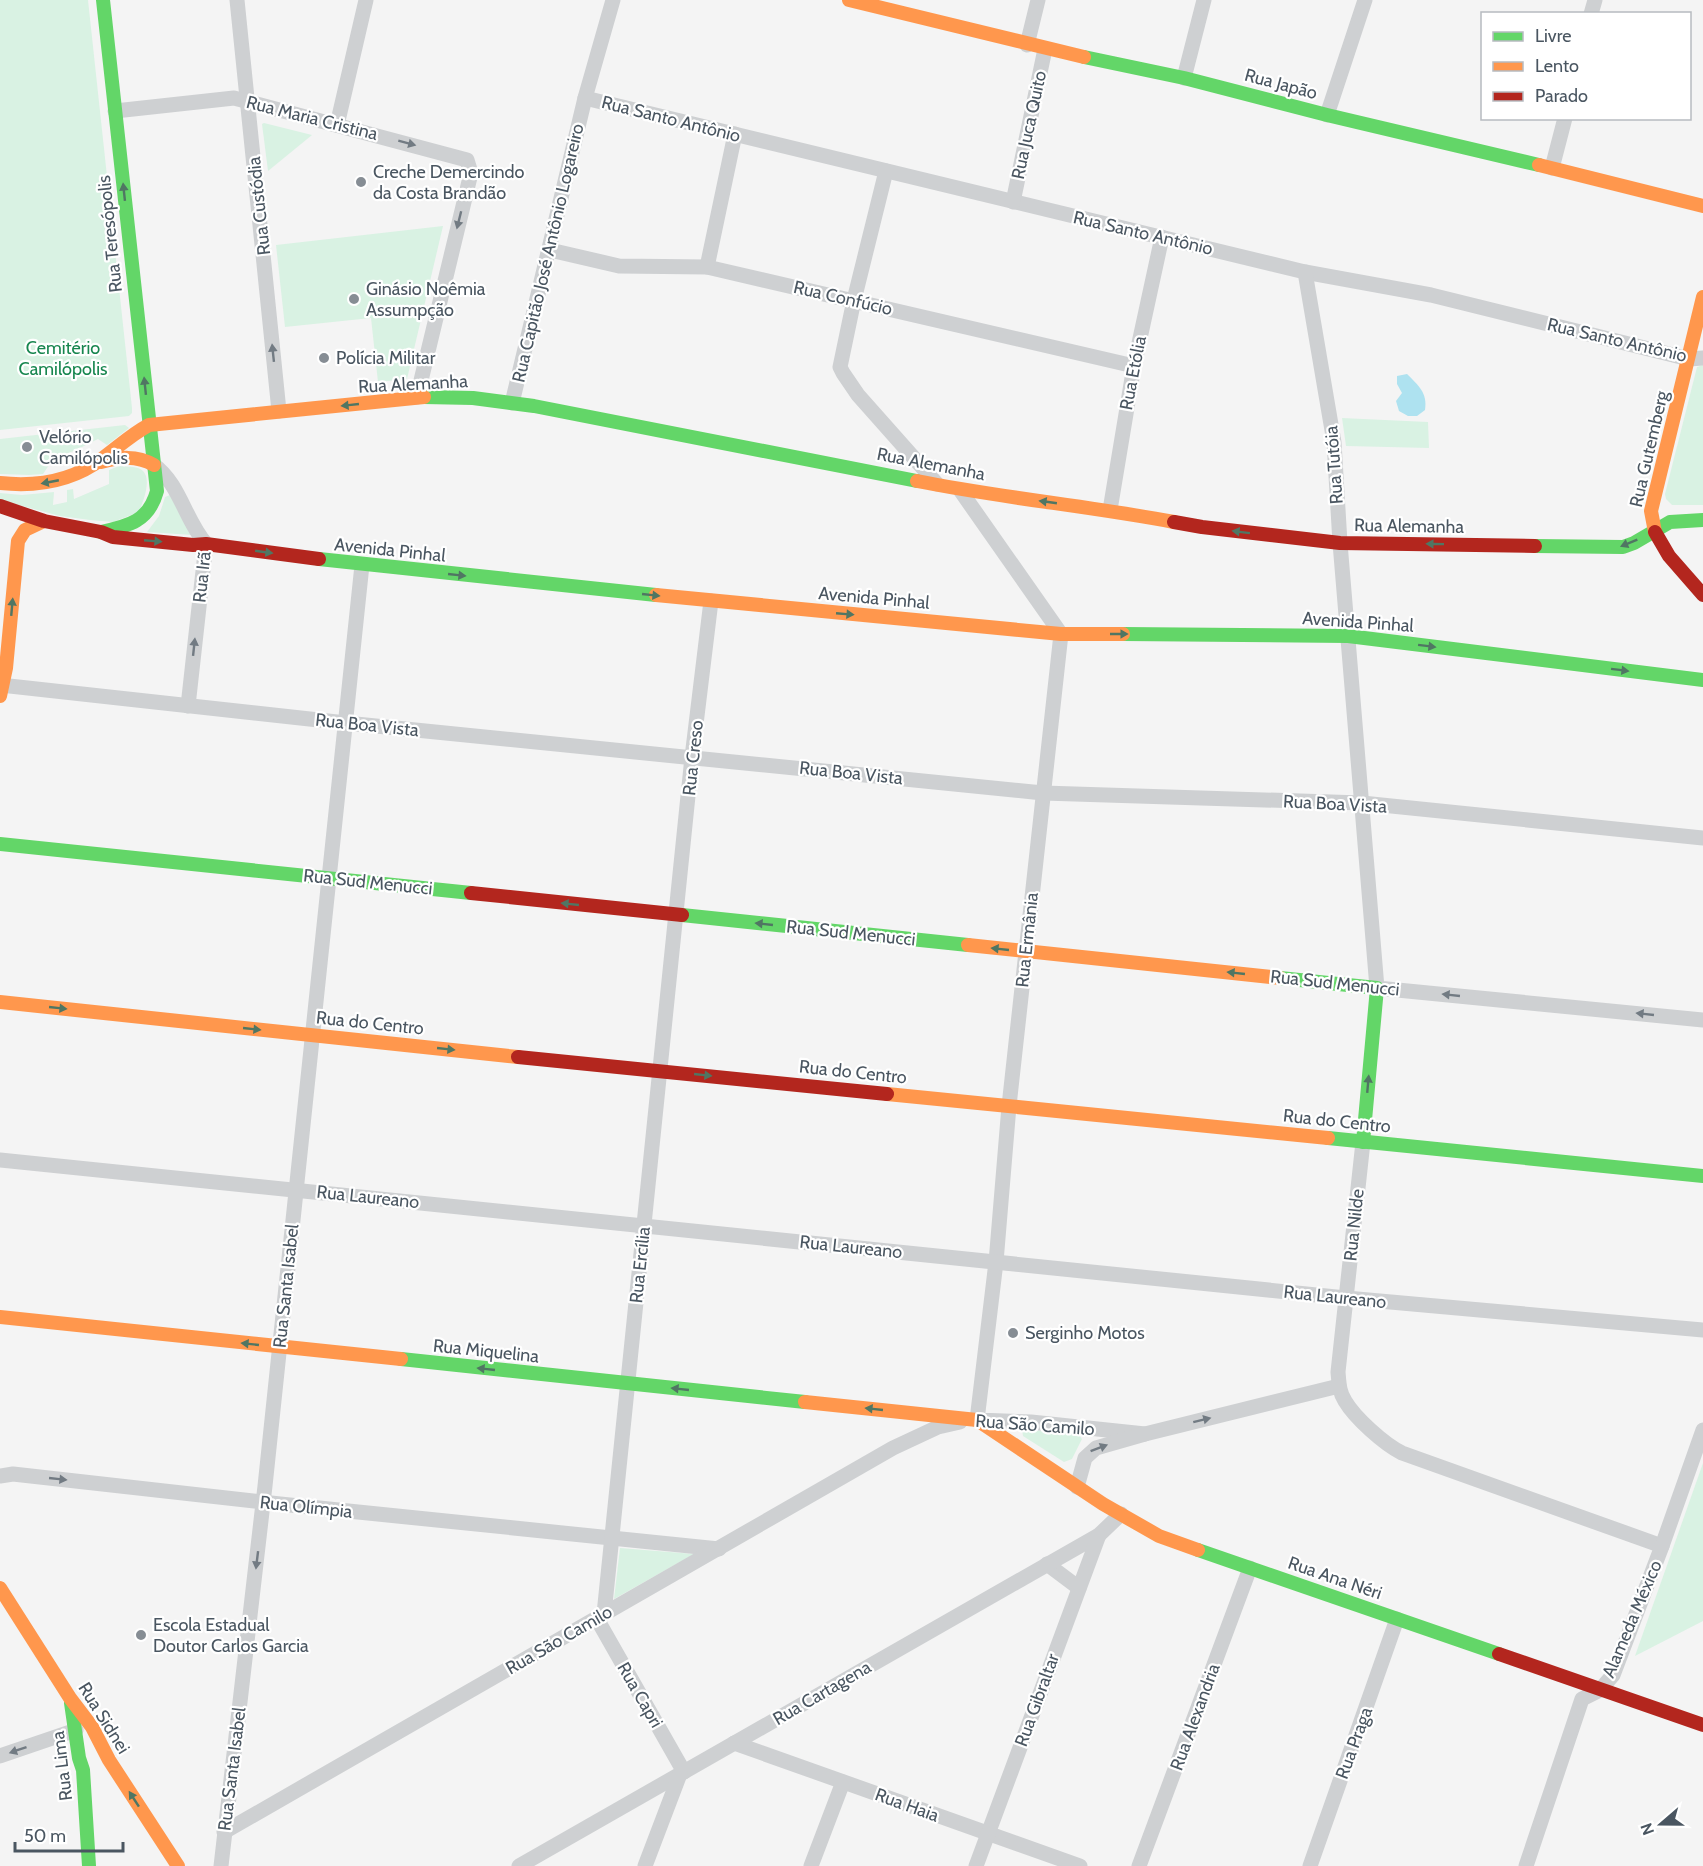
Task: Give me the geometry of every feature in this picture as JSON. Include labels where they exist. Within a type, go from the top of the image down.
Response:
[{"type":"street","name":"Rua Teresópolis","points":[[101,532],[134,523],[151,510],[157,491],[103,0]]},
{"type":"street","name":"Rua Custódia","points":[[237,0],[279,411]]},
{"type":"street","points":[[337,125],[366,0]]},
{"type":"street","name":"Rua Capitão José Antônio Logareiro","points":[[512,403],[585,98],[613,0]]},
{"type":"street","name":"Rua Japão","points":[[849,0],[877,3],[1027,45],[1184,78],[1703,206]]},
{"type":"street","points":[[1027,45],[1038,0]]},
{"type":"street","points":[[1184,78],[1204,0]]},
{"type":"street","points":[[1327,115],[1365,0]]},
{"type":"street","name":"Rua Juca Quito","points":[[1014,202],[1045,49]]},
{"type":"street","name":"Rua Maria Cristina","points":[[115,111],[234,98],[459,156],[467,160],[471,173],[417,398]]},
{"type":"street","name":"Rua Santo Antônio","points":[[585,98],[1305,272],[1431,295],[1696,358]]},
{"type":"street","points":[[1552,168],[1564,120]]},
{"type":"street","points":[[707,267],[735,134]]},
{"type":"street","points":[[886,171],[840,359],[843,374],[869,409],[938,484]]},
{"type":"street","name":"Rua Etólia","points":[[1110,510],[1134,366],[1162,237]]},
{"type":"street","name":"Rua Confúcio","points":[[550,250],[618,266],[707,267],[1134,366]]},
{"type":"street","name":"Rua Tutóia","points":[[1305,272],[1332,423],[1362,803]]},
{"type":"street","name":"Rua Gutemberg","points":[[1703,297],[1696,358],[1651,510],[1654,530],[1677,565],[1703,595]]},
{"type":"street","name":"Rua Alemanha","points":[[149,425],[417,398],[464,397],[512,403],[960,490],[1110,510],[1202,527],[1340,543],[1623,547],[1675,521],[1703,520]]},
{"type":"street","points":[[0,483],[22,485],[48,483],[74,475],[97,463],[135,433],[149,425]]},
{"type":"street","points":[[97,463],[130,456],[154,465]]},
{"type":"street","name":"Rua Irã","points":[[154,465],[171,482],[197,533],[206,544],[188,706]]},
{"type":"street","points":[[960,490],[1061,634]]},
{"type":"street","name":"Avenida Pinhal","points":[[0,506],[44,521],[121,538],[193,545],[206,544],[362,565],[711,601],[1061,634],[1348,636],[1703,680]]},
{"type":"street","points":[[1,689],[6,668],[20,536],[27,528],[44,521]]},
{"type":"street","points":[[0,561],[16,562]]},
{"type":"street","name":"Rua Santa Isabel","points":[[220,1865],[264,1502],[362,565]]},
{"type":"street","name":"Rua Creso","points":[[676,915],[711,601]]},
{"type":"street","name":"Rua Ermânia","points":[[973,1420],[996,1262],[1009,1106],[1061,634]]},
{"type":"street","name":"Rua Boa Vista","points":[[1,689],[1043,793],[1362,803],[1703,838]]},
{"type":"street","name":"Rua Nilde","points":[[1339,1386],[1338,1372],[1377,988],[1362,803]]},
{"type":"street","name":"Rua Sud Menucci","points":[[0,844],[1703,1020]]},
{"type":"street","name":"Rua Ercília","points":[[600,1617],[612,1538],[676,915]]},
{"type":"street","name":"Rua do Centro","points":[[0,1002],[313,1036],[1703,1176]]},
{"type":"street","name":"Rua Laureano","points":[[0,1160],[1346,1298],[1703,1330]]},
{"type":"street","name":"Rua Miquelina","points":[[0,1317],[973,1420]]},
{"type":"street","points":[[1339,1386],[1350,1408],[1383,1443],[1396,1450],[1662,1546]]},
{"type":"street","name":"Rua São Camilo","points":[[1077,1487],[1081,1466],[1090,1452],[1145,1434],[1339,1386]]},
{"type":"street","name":"Rua São Camilo","points":[[894,1448],[932,1416]]},
{"type":"street","name":"Rua São Camilo","points":[[225,1832],[894,1448],[938,1427],[973,1420],[1032,1422],[1145,1434]]},
{"type":"street","name":"Rua Ana Néri","points":[[973,1420],[1077,1487],[1160,1536],[1703,1725]]},
{"type":"street","name":"Alameda México","points":[[1526,1866],[1582,1699],[1600,1690],[1613,1675],[1703,1430]]},
{"type":"street","name":"Rua Olímpia","points":[[0,1476],[25,1476],[719,1549]]},
{"type":"street","name":"Rua Cartagena","points":[[519,1866],[1099,1534],[1121,1514]]},
{"type":"street","name":"Rua Gibraltar","points":[[976,1866],[1099,1534]]},
{"type":"street","points":[[1047,1564],[1079,1588]]},
{"type":"street","name":"Rua Alexandria","points":[[1139,1866],[1250,1568]]},
{"type":"street","name":"Rua Sidnei","points":[[0,1588],[70,1698],[91,1726],[109,1760],[178,1866]]},
{"type":"street","name":"Rua Capri","points":[[600,1617],[682,1773]]},
{"type":"street","name":"Rua Praga","points":[[1310,1866],[1397,1619]]},
{"type":"street","name":"Rua Lima","points":[[70,1698],[72,1735],[83,1770],[88,1866]]},
{"type":"street","points":[[0,1756],[72,1735],[109,1760]]},
{"type":"street","name":"Rua Haia","points":[[734,1743],[1080,1866]]},
{"type":"street","points":[[83,1770],[95,1761],[109,1760]]},
{"type":"street","points":[[645,1866],[682,1773]]},
{"type":"street","points":[[811,1866],[843,1782]]},
{"type":"green space","name":"Cemitério Camilópolis","points":[[0,0],[88,0],[132,408],[129,416],[0,430]]},
{"type":"green space","points":[[262,124],[312,135],[268,171]]},
{"type":"green space","name":"Ginásio Noêmia Assumpção","points":[[443,226],[407,379],[378,382],[371,318],[285,327],[276,245]]},
{"type":"green space","points":[[1703,365],[1703,505],[1672,505],[1666,499],[1665,494],[1697,367]]},
{"type":"green space","points":[[1342,418],[1428,422],[1429,448],[1346,446]]},
{"type":"green space","points":[[125,425],[129,428],[107,445],[98,439],[53,459],[43,474],[0,474],[0,439]]},
{"type":"green space","points":[[119,466],[138,468],[143,471],[147,482],[139,512],[113,522],[60,516],[0,500],[0,493],[22,495],[54,492],[53,505],[67,502],[67,490],[73,489],[74,499],[109,484],[109,470]]},
{"type":"green space","points":[[170,495],[192,535],[147,532],[159,516],[165,497]]},
{"type":"green space","points":[[1022,1429],[1078,1434],[1082,1439],[1072,1459],[1064,1462],[1023,1436]]},
{"type":"green space","points":[[1703,1463],[1703,1621],[1635,1656]]},
{"type":"green space","points":[[620,1548],[694,1554],[614,1599]]},
{"type":"water","points":[[1407,374],[1421,390],[1425,399],[1425,410],[1417,416],[1408,416],[1399,411],[1396,401],[1402,393],[1397,384],[1397,376]]},
{"type":"traffic: fast","points":[[101,532],[129,524],[143,516],[149,509],[157,491],[103,0]]},
{"type":"traffic: fast","points":[[1084,57],[1184,78],[1327,115],[1539,165]]},
{"type":"traffic: fast","points":[[424,397],[473,398],[534,406],[917,481]]},
{"type":"traffic: fast","points":[[1535,546],[1623,547],[1670,522],[1703,520]]},
{"type":"traffic: fast","points":[[319,559],[656,595]]},
{"type":"traffic: fast","points":[[1123,634],[1348,636],[1703,680]]},
{"type":"traffic: fast","points":[[0,844],[471,893]]},
{"type":"traffic: fast","points":[[682,915],[968,945]]},
{"type":"traffic: fast","points":[[1280,978],[1377,988],[1363,1142]]},
{"type":"traffic: fast","points":[[1328,1138],[1703,1176]]},
{"type":"traffic: fast","points":[[401,1359],[805,1402]]},
{"type":"traffic: fast","points":[[1198,1550],[1499,1654]]},
{"type":"traffic: fast","points":[[71,1703],[79,1758],[83,1770],[89,1866]]},
{"type":"traffic: slow","points":[[849,0],[1084,57]]},
{"type":"traffic: slow","points":[[1539,165],[1703,206]]},
{"type":"traffic: slow","points":[[1655,532],[1651,511],[1703,297]]},
{"type":"traffic: slow","points":[[0,483],[41,483],[67,477],[91,466],[149,425],[424,397]]},
{"type":"traffic: slow","points":[[101,462],[128,458],[154,465]]},
{"type":"traffic: slow","points":[[917,481],[1174,522]]},
{"type":"traffic: slow","points":[[0,696],[6,668],[18,541],[25,530],[44,521]]},
{"type":"traffic: slow","points":[[656,595],[1061,634],[1123,634]]},
{"type":"traffic: slow","points":[[968,945],[1280,978]]},
{"type":"traffic: slow","points":[[0,1002],[518,1057]]},
{"type":"traffic: slow","points":[[887,1094],[1328,1138]]},
{"type":"traffic: slow","points":[[0,1317],[401,1359]]},
{"type":"traffic: slow","points":[[805,1402],[977,1420],[1103,1504],[1159,1536],[1198,1550]]},
{"type":"traffic: slow","points":[[0,1588],[70,1698],[92,1727],[109,1760],[178,1866]]},
{"type":"traffic: jam","points":[[0,506],[44,521],[101,532],[113,537],[193,545],[206,544],[319,559]]},
{"type":"traffic: jam","points":[[1174,522],[1340,543],[1535,546]]},
{"type":"traffic: jam","points":[[1655,532],[1669,556],[1703,595]]},
{"type":"traffic: jam","points":[[471,893],[682,915]]},
{"type":"traffic: jam","points":[[518,1057],[887,1094]]},
{"type":"traffic: jam","points":[[1499,1654],[1703,1725]]},
{"type":"place","name":"Creche Demercindo da Costa Brandão","points":[[361,182]]},
{"type":"place","name":"Ginásio Noêmia Assumpção","points":[[354,299]]},
{"type":"place","name":"Polícia Militar","points":[[324,358]]},
{"type":"place","name":"Velório Camilópolis","points":[[27,447]]},
{"type":"place","name":"Serginho Motos","points":[[1013,1333]]},
{"type":"place","name":"Escola Estadual Doutor Carlos Garcia","points":[[141,1635]]}]
